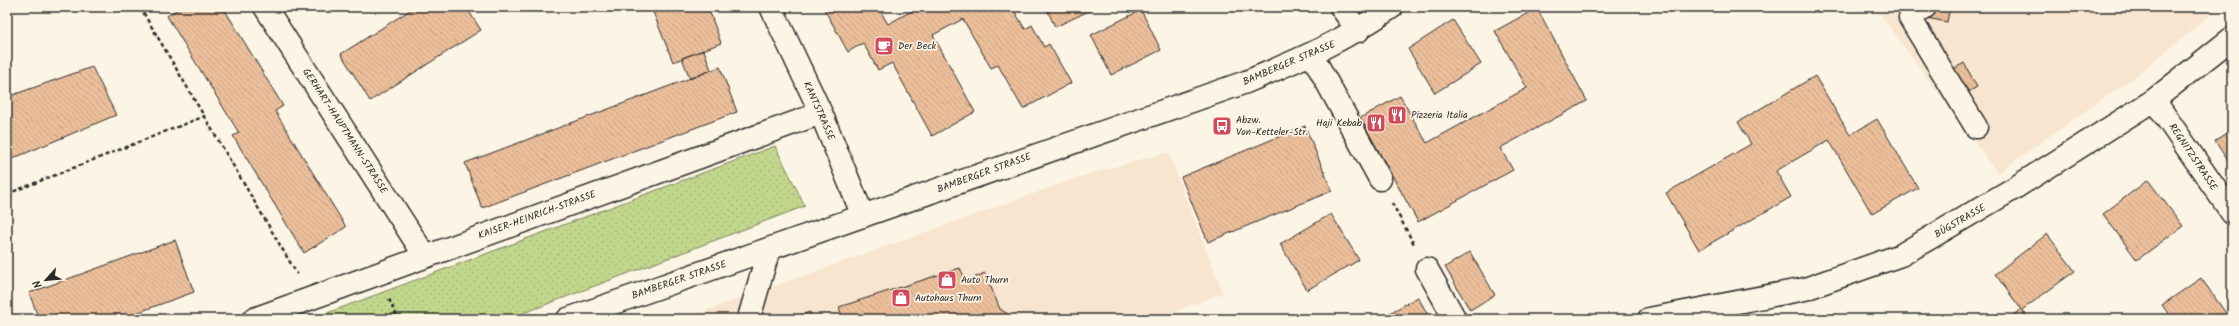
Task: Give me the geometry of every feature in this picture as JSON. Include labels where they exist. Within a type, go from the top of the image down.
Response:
[{"type":"street","name":"GERHART-HAUPTMANN-STRASSE","points":[[265,7],[425,256]]},
{"type":"street","name":"KANTSTRASSE","points":[[771,7],[821,113],[863,216]]},
{"type":"street","points":[[1341,7],[1358,31]]},
{"type":"street","name":"BAMBERGER STRASSE","points":[[568,319],[1246,82],[1312,55],[1358,31],[1392,7]]},
{"type":"street","points":[[1925,7],[1910,18],[1976,127]]},
{"type":"street","name":"BÜGSTRASSE","points":[[1649,319],[1804,289],[1901,255],[2013,189],[2154,100],[2232,38]]},
{"type":"street","points":[[1312,55],[1380,179]]},
{"type":"street","name":"REGNITZSTRASSE","points":[[2154,100],[2232,213]]},
{"type":"street","name":"KAISER-HEINRICH-STRASSE","points":[[254,319],[821,113]]},
{"type":"street","points":[[749,318],[769,249]]},
{"type":"street","points":[[1427,269],[1456,319]]},
{"type":"path","points":[[140,7],[312,298]]},
{"type":"path","points":[[7,194],[205,116]]},
{"type":"path","points":[[1380,179],[1427,269]]},
{"type":"shaded area","points":[[1875,7],[2221,7],[2137,75],[1997,173]]},
{"type":"shaded area","points":[[1168,152],[1223,293],[1155,319],[682,319],[1089,174]]},
{"type":"green space","points":[[775,146],[805,206],[508,319],[311,319]]},
{"type":"building","points":[[181,7],[223,7],[283,106],[275,111],[346,227],[304,253],[233,136],[239,133],[167,16]]},
{"type":"building","points":[[415,7],[466,7],[481,30],[370,101],[341,54]]},
{"type":"building","points":[[651,7],[708,7],[721,43],[673,62]]},
{"type":"building","points":[[823,7],[878,7],[888,24],[919,7],[1012,7],[1025,29],[1032,25],[1044,47],[1049,44],[1071,83],[1023,109],[998,65],[991,68],[963,19],[933,35],[975,112],[932,136],[892,63],[878,70],[863,43],[848,52]]},
{"type":"building","points":[[1046,7],[1090,7],[1091,10],[1055,27]]},
{"type":"building","points":[[1914,7],[1950,7],[1947,22],[1912,15]]},
{"type":"building","points":[[1537,8],[1587,101],[1500,148],[1513,170],[1418,222],[1360,118],[1400,96],[1427,143],[1527,88],[1495,31]]},
{"type":"building","points":[[1141,10],[1161,50],[1111,75],[1091,35]]},
{"type":"building","points":[[1453,20],[1481,64],[1435,93],[1408,49]]},
{"type":"building","points":[[704,50],[711,70],[690,79],[682,58]]},
{"type":"building","points":[[1964,63],[1977,87],[1965,94],[1952,70]]},
{"type":"building","points":[[92,67],[116,115],[7,161],[7,97]]},
{"type":"building","points":[[720,67],[737,112],[482,208],[465,163]]},
{"type":"building","points":[[1815,76],[1850,135],[1877,119],[1918,188],[1872,214],[1829,140],[1776,171],[1791,197],[1699,250],[1666,193],[1751,144],[1738,122]]},
{"type":"building","points":[[1305,126],[1332,191],[1208,242],[1181,177]]},
{"type":"building","points":[[2232,130],[2232,167],[2215,141]]},
{"type":"building","points":[[2148,180],[2183,226],[2137,260],[2103,214]]},
{"type":"building","points":[[1331,214],[1359,260],[1307,290],[1280,244]]},
{"type":"building","points":[[2047,234],[2075,271],[2022,310],[2029,319],[2008,319],[2021,309],[1995,274]]},
{"type":"building","points":[[175,240],[194,292],[120,319],[39,319],[29,293]]},
{"type":"building","points":[[1470,252],[1495,295],[1470,310],[1445,267]]},
{"type":"building","points":[[960,268],[966,281],[985,273],[1000,309],[1014,319],[843,319],[839,307]]},
{"type":"building","points":[[2201,278],[2230,319],[2172,319],[2162,305]]},
{"type":"building","points":[[1418,297],[1430,319],[1379,319]]},
{"type":"building","points":[[810,312],[812,319],[787,319]]},
{"type":"place","name":"Der Beck","points":[[884,46]]},
{"type":"place","name":"Pizzeria Italia","points":[[1397,115]]},
{"type":"place","name":"Haji Kebab","points":[[1376,123]]},
{"type":"place","name":"Abzw. Von-Ketteler-Str.","points":[[1222,126]]},
{"type":"place","name":"Auto Thurn","points":[[947,280]]},
{"type":"place","name":"Autohaus Thurn","points":[[901,298]]}]
